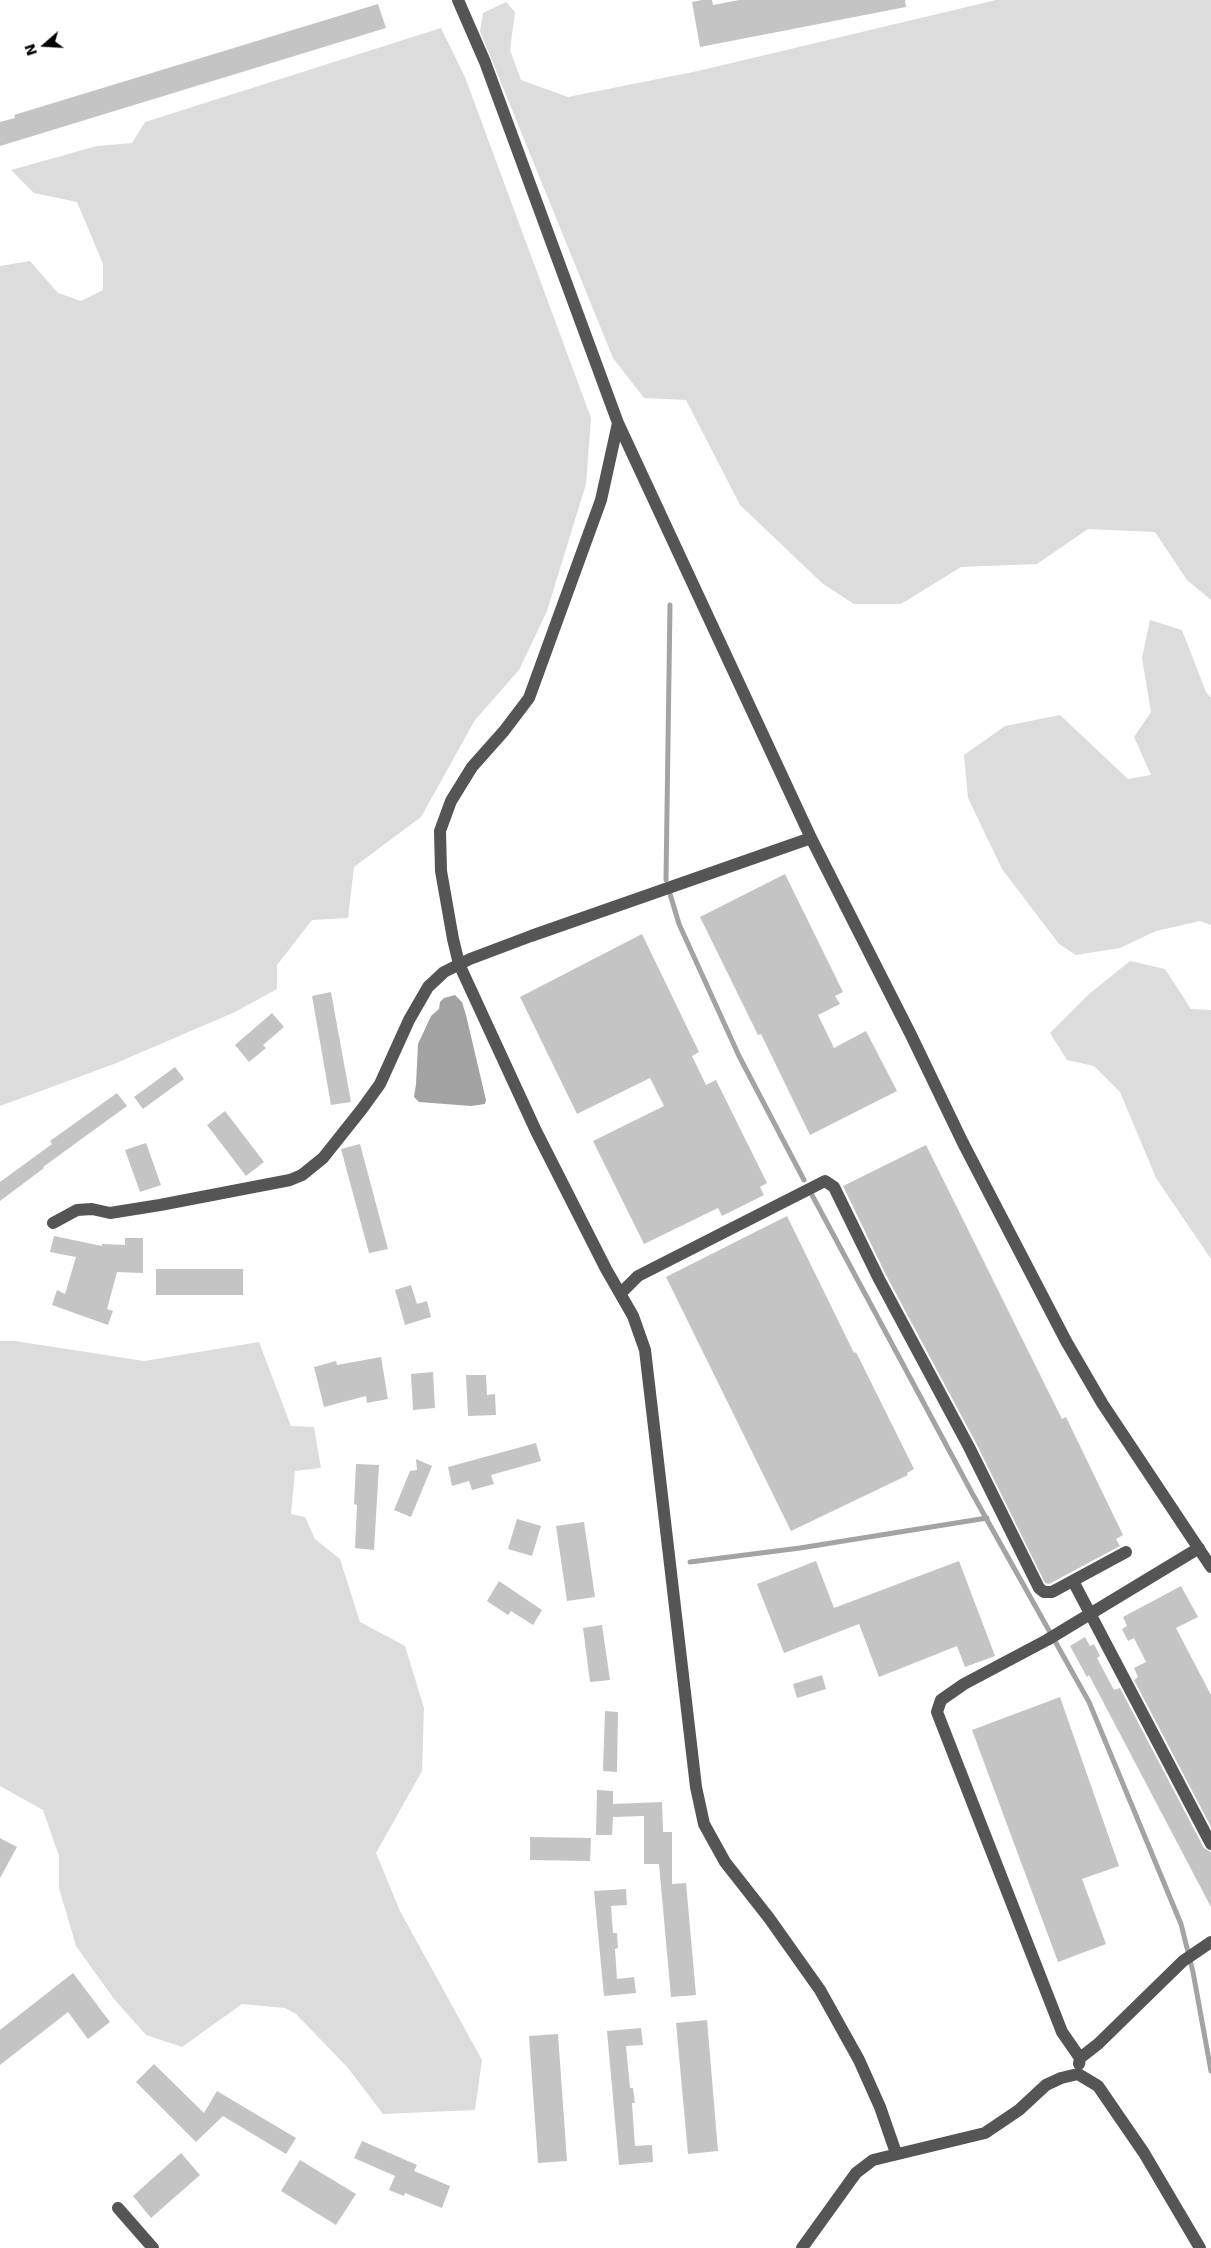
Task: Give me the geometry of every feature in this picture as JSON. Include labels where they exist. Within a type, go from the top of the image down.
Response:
[{"type":"street","points":[[458,0],[485,62],[618,423],[811,838],[1066,1341],[1102,1404],[1211,1567]]},
{"type":"street","points":[[618,423],[601,500],[528,698],[504,731],[472,767],[451,801],[440,831],[441,870],[453,939],[460,964],[536,1131],[606,1269],[633,1316],[645,1350],[696,1787],[704,1824],[725,1862],[769,1918],[820,1990],[859,2060],[880,2107],[896,2153]]},
{"type":"street","points":[[53,1223],[77,1210],[92,1209],[110,1213],[160,1206],[290,1180],[302,1175],[323,1158],[380,1084],[409,1020],[428,987],[444,972],[531,936],[811,838]]},
{"type":"street","points":[[621,1294],[638,1276],[825,1181],[834,1186],[879,1279],[969,1447],[1039,1588],[1044,1592],[1052,1592],[1126,1552]]},
{"type":"street","points":[[1078,2074],[1080,2058],[1062,2032],[937,1712],[941,1700],[964,1684],[1047,1640],[1199,1548]]},
{"type":"street","points":[[1073,1582],[1092,1613],[1211,1844]]},
{"type":"street","points":[[1080,2058],[1098,2044],[1187,1957],[1211,1942]]},
{"type":"street","points":[[802,2248],[856,2173],[873,2160],[896,2153],[913,2152],[985,2133],[1019,2110],[1046,2085],[1061,2078],[1078,2074],[1098,2086],[1144,2153],[1200,2248]]},
{"type":"street","points":[[118,2208],[153,2248]]},
{"type":"shaded area","points":[[996,0],[1211,0],[1211,600],[1187,580],[1155,532],[1088,529],[1037,564],[961,567],[901,604],[854,604],[823,584],[740,505],[686,400],[644,398],[613,358],[480,31],[483,13],[506,2],[515,12],[510,50],[521,80],[568,97],[698,71]]},
{"type":"shaded area","points":[[441,28],[465,77],[591,418],[586,484],[547,611],[519,670],[475,720],[421,817],[354,867],[348,918],[312,920],[277,965],[277,989],[235,1012],[114,1064],[0,1106],[0,266],[30,261],[58,293],[81,301],[103,290],[103,264],[77,202],[34,193],[11,170],[97,146],[132,143],[145,122]]},
{"type":"shaded area","points":[[1150,620],[1182,630],[1206,692],[1211,698],[1211,925],[1200,921],[1156,931],[1120,948],[1076,955],[1059,944],[1002,869],[968,798],[964,755],[1005,726],[1060,715],[1128,779],[1151,775],[1134,737],[1151,712],[1142,658]]},
{"type":"shaded area","points":[[1130,961],[1165,969],[1191,1009],[1211,1010],[1211,1259],[1156,1178],[1120,1092],[1094,1066],[1067,1060],[1050,1033],[1089,994]]},
{"type":"shaded area","points":[[455,995],[462,1002],[466,1015],[486,1100],[485,1104],[471,1106],[419,1102],[414,1097],[418,1044],[431,1016],[439,1009],[440,1002],[444,998]]},
{"type":"shaded area","points":[[0,1341],[15,1341],[144,1361],[259,1342],[291,1426],[314,1427],[321,1468],[295,1471],[291,1514],[305,1517],[315,1539],[340,1559],[360,1622],[405,1646],[424,1708],[422,1771],[376,1853],[400,1911],[482,2060],[475,2110],[383,2114],[348,2068],[296,2014],[285,2008],[242,2004],[182,2047],[146,2035],[114,1999],[76,1946],[59,1888],[59,1856],[43,1810],[0,1786]]},
{"type":"building","points":[[712,0],[713,5],[739,0],[905,0],[906,7],[700,47],[692,2]]},
{"type":"building","points":[[378,4],[386,28],[0,146],[0,122],[15,118],[14,115]]},
{"type":"building","points":[[785,874],[843,992],[835,996],[840,1004],[818,1015],[834,1048],[866,1031],[897,1091],[810,1135],[761,1034],[758,1035],[700,917]]},
{"type":"building","points":[[642,934],[699,1052],[692,1056],[706,1085],[716,1080],[767,1183],[760,1187],[764,1195],[722,1216],[718,1208],[644,1244],[593,1141],[664,1106],[650,1078],[577,1114],[520,997]]},
{"type":"building","points":[[331,992],[351,1102],[331,1105],[312,996]]},
{"type":"building","points":[[272,1013],[284,1027],[263,1045],[266,1048],[249,1062],[235,1045]]},
{"type":"building","points":[[175,1067],[184,1079],[143,1109],[134,1097]]},
{"type":"building","points":[[117,1093],[127,1106],[0,1201],[0,1182],[52,1144],[50,1141]]},
{"type":"building","points":[[225,1111],[264,1162],[246,1176],[207,1125]]},
{"type":"building","points":[[146,1143],[161,1185],[140,1192],[125,1150]]},
{"type":"building","points":[[360,1144],[388,1249],[369,1253],[341,1149]]},
{"type":"building","points":[[926,1145],[1062,1419],[1066,1417],[1123,1535],[1116,1539],[1120,1546],[1049,1584],[1045,1583],[976,1443],[886,1275],[843,1186]]},
{"type":"building","points":[[787,1216],[854,1353],[856,1352],[914,1469],[907,1473],[908,1475],[791,1531],[666,1277]]},
{"type":"building","points":[[54,1236],[102,1246],[102,1244],[125,1245],[125,1238],[143,1238],[143,1273],[117,1272],[107,1309],[113,1311],[108,1325],[52,1305],[57,1290],[65,1294],[76,1257],[50,1252]]},
{"type":"building","points":[[156,1269],[243,1269],[243,1295],[156,1295]]},
{"type":"building","points":[[411,1285],[417,1304],[427,1301],[431,1317],[405,1325],[395,1290]]},
{"type":"building","points":[[381,1357],[388,1399],[367,1403],[366,1396],[324,1407],[314,1367],[336,1361],[337,1365]]},
{"type":"building","points":[[433,1372],[435,1408],[413,1410],[411,1374]]},
{"type":"building","points":[[466,1375],[486,1375],[487,1395],[495,1394],[496,1415],[468,1416]]},
{"type":"building","points":[[536,1443],[541,1461],[491,1475],[494,1484],[472,1490],[469,1481],[452,1486],[448,1467]]},
{"type":"building","points":[[416,1459],[432,1466],[411,1517],[394,1510],[410,1471],[417,1470]]},
{"type":"building","points":[[356,1464],[379,1465],[374,1550],[355,1548],[357,1505],[354,1504]]},
{"type":"building","points":[[517,1519],[541,1526],[532,1556],[508,1549]]},
{"type":"building","points":[[584,1522],[595,1597],[567,1601],[556,1526]]},
{"type":"building","points":[[816,1561],[834,1608],[959,1561],[995,1656],[965,1667],[957,1646],[879,1677],[859,1624],[784,1653],[757,1584]]},
{"type":"building","points":[[499,1581],[542,1610],[533,1625],[511,1611],[508,1615],[487,1601]]},
{"type":"building","points":[[1181,1586],[1198,1617],[1176,1628],[1211,1695],[1211,1827],[1134,1680],[1138,1677],[1134,1668],[1146,1662],[1134,1638],[1128,1641],[1122,1629],[1127,1626],[1123,1617]]},
{"type":"building","points":[[602,1625],[610,1680],[590,1682],[583,1628]]},
{"type":"building","points":[[1085,1637],[1090,1646],[1094,1644],[1100,1656],[1097,1658],[1114,1690],[1120,1688],[1204,1848],[1211,1852],[1211,1907],[1089,1675],[1087,1677],[1070,1646]]},
{"type":"building","points":[[822,1675],[826,1689],[797,1698],[793,1684]]},
{"type":"building","points":[[1060,1697],[1119,1866],[1082,1879],[1106,1944],[1058,1962],[972,1730]]},
{"type":"building","points":[[605,1711],[618,1712],[617,1772],[603,1771]]},
{"type":"building","points":[[597,1790],[613,1791],[613,1804],[662,1802],[663,1832],[672,1832],[672,1884],[686,1883],[696,1995],[671,1997],[659,1864],[644,1864],[644,1816],[613,1817],[612,1835],[596,1835]]},
{"type":"building","points":[[530,1837],[591,1838],[590,1861],[530,1860]]},
{"type":"building","points":[[0,1838],[17,1847],[0,1878]]},
{"type":"building","points":[[626,1889],[627,1905],[611,1906],[613,1933],[617,1933],[618,1948],[615,1949],[617,1979],[634,1977],[636,1993],[604,1996],[594,1891]]},
{"type":"building","points":[[73,1973],[110,2022],[88,2039],[68,2012],[0,2065],[0,2030]]},
{"type":"building","points":[[707,2020],[718,2151],[688,2154],[676,2023]]},
{"type":"building","points":[[641,2028],[643,2045],[626,2046],[630,2088],[633,2088],[635,2103],[632,2103],[635,2146],[652,2145],[653,2162],[619,2165],[607,2031]]},
{"type":"building","points":[[558,2034],[567,2161],[538,2163],[529,2036]]},
{"type":"building","points":[[154,2064],[204,2113],[217,2091],[296,2138],[286,2154],[223,2116],[196,2142],[136,2082]]},
{"type":"building","points":[[362,2141],[417,2165],[414,2171],[450,2186],[442,2208],[405,2193],[404,2196],[389,2190],[395,2176],[354,2158]]},
{"type":"building","points":[[181,2153],[200,2175],[151,2218],[133,2196]]},
{"type":"building","points":[[300,2160],[356,2194],[336,2225],[281,2191]]},
{"type":"waterway","points":[[666,880],[670,605]]},
{"type":"waterway","points":[[670,894],[679,924],[739,1056],[804,1180]]},
{"type":"waterway","points":[[812,1195],[972,1493],[1089,1702],[1181,1924],[1193,1972],[1211,2071]]},
{"type":"waterway","points":[[690,1562],[800,1548],[987,1518]]}]
